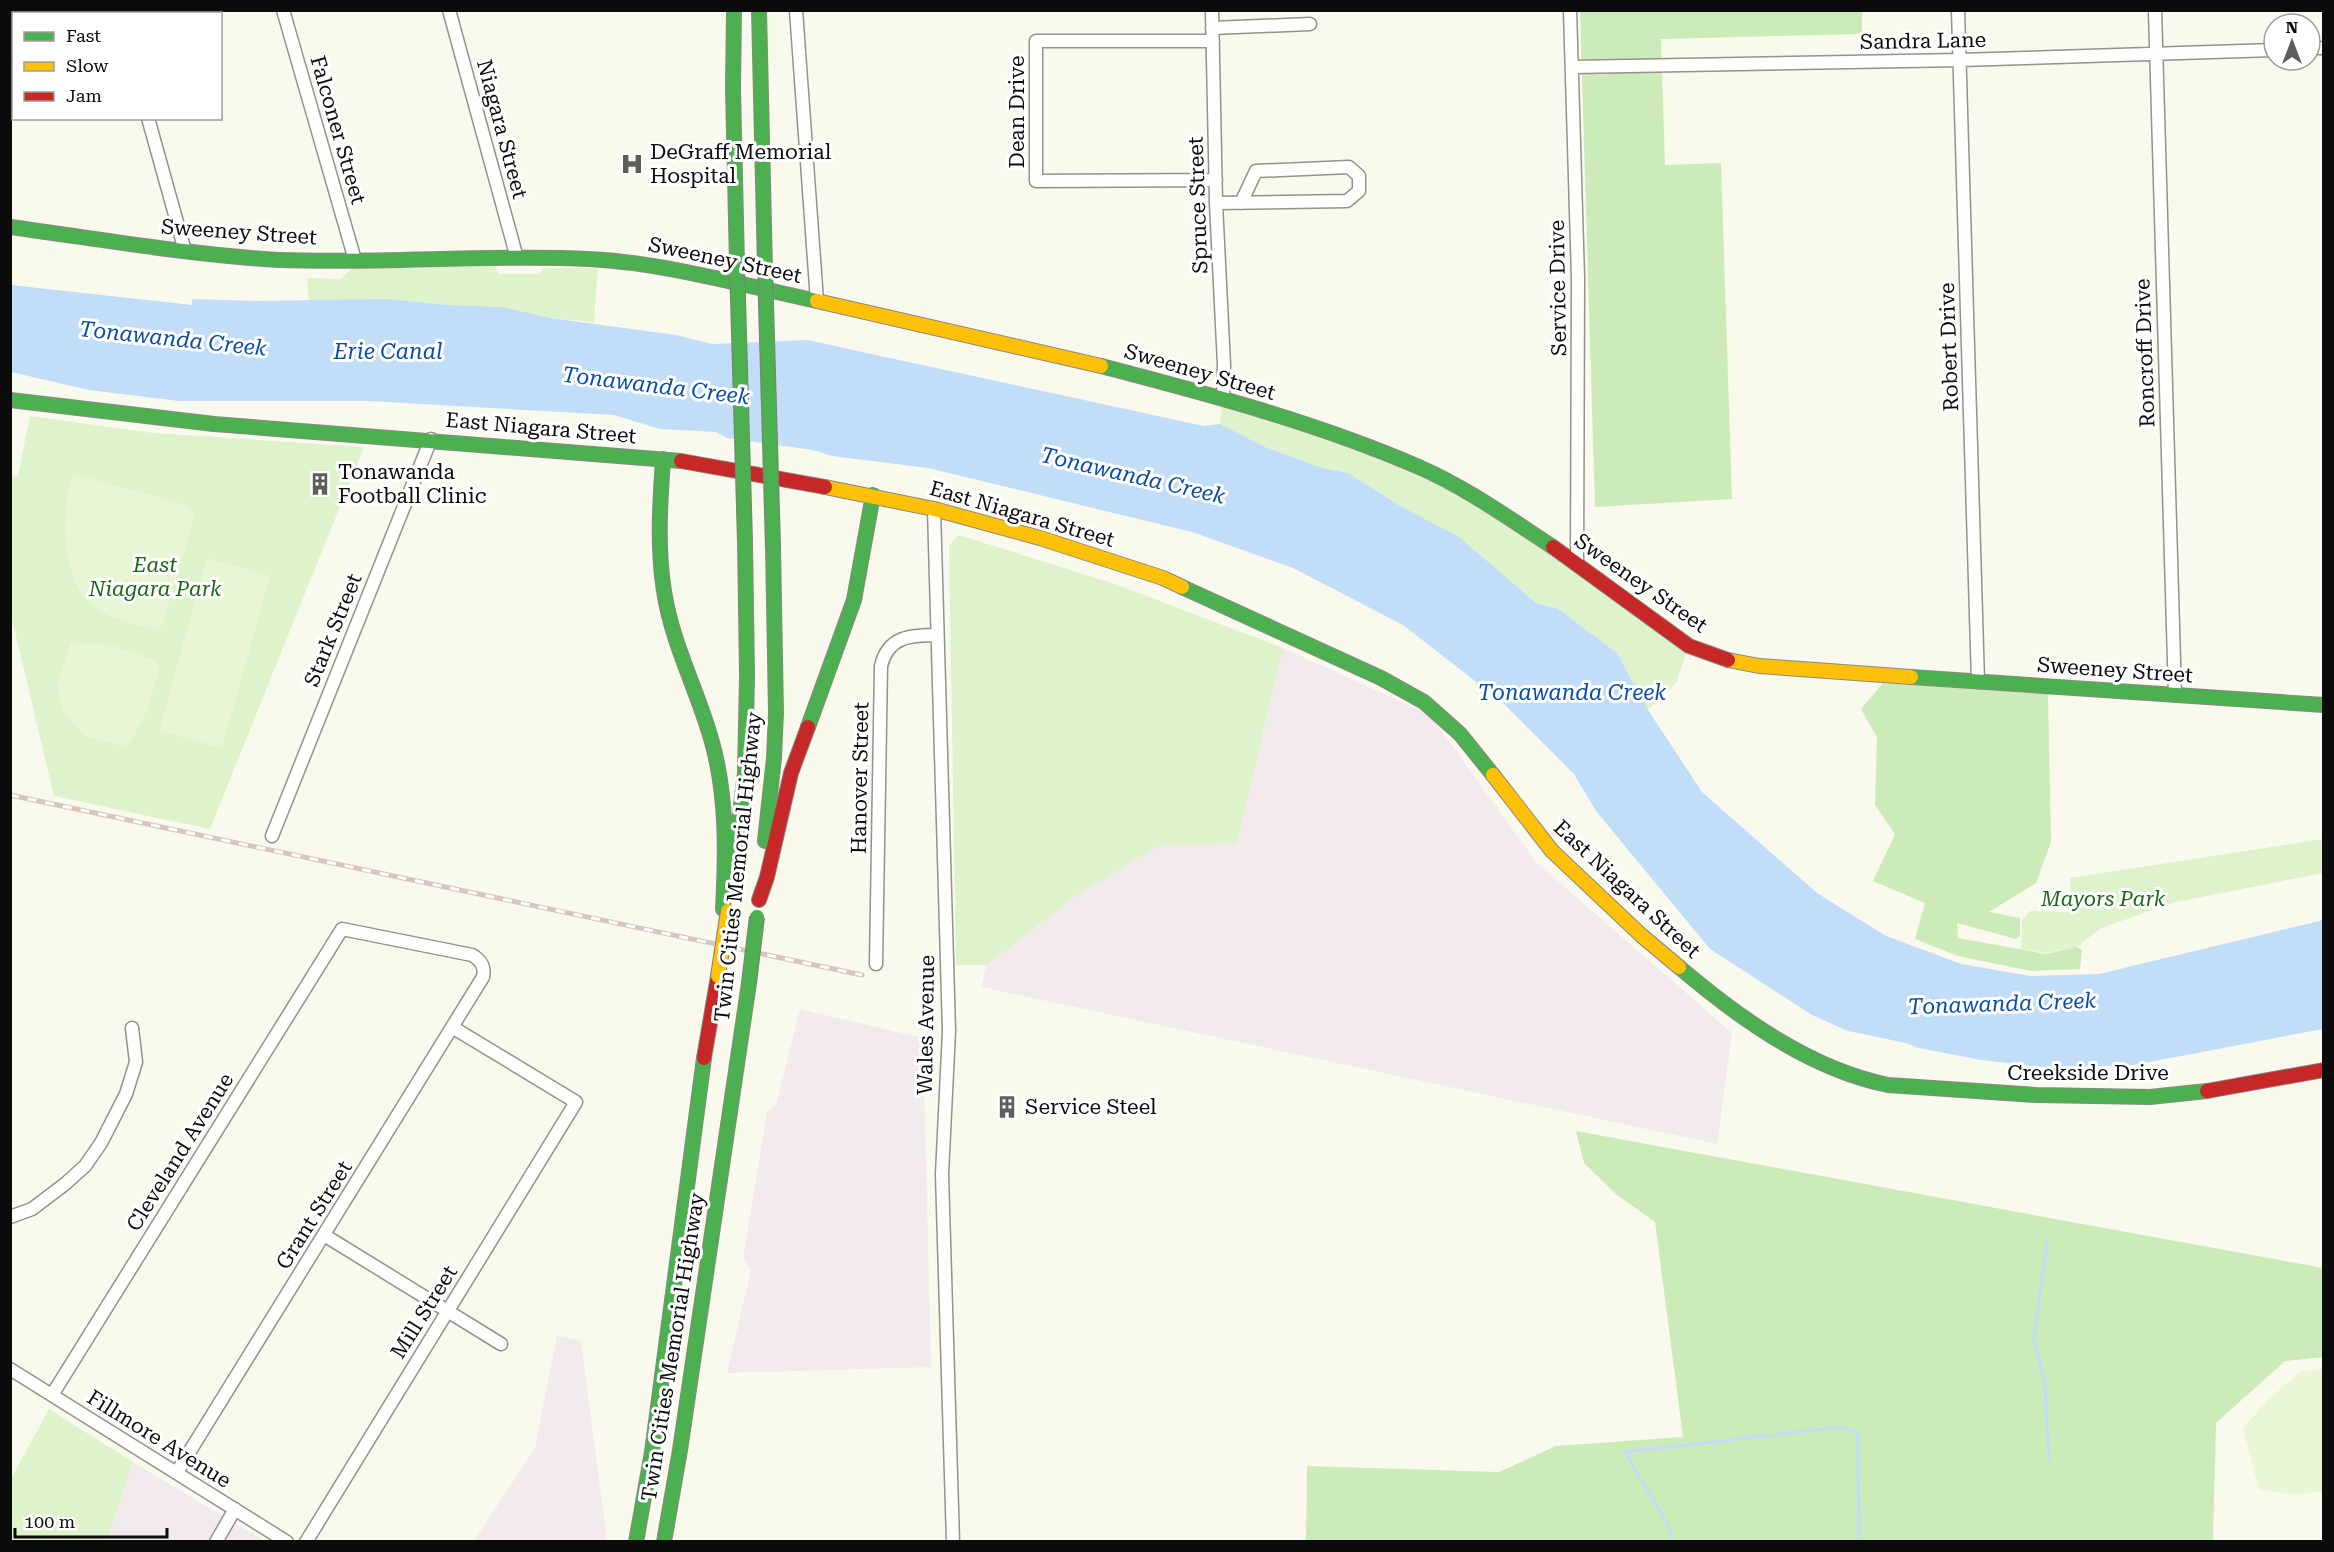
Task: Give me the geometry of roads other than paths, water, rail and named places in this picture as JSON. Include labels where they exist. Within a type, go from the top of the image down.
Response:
[{"type":"street","name":"Falconer Street","points":[[284,10],[355,260]]},
{"type":"street","name":"Niagara Street","points":[[449,10],[518,258]]},
{"type":"street","name":"Twin Cities Memorial Highway","points":[[636,1542],[652,1452],[697,1104],[722,953],[725,910],[745,773],[747,676],[733,89],[734,10]]},
{"type":"street","name":"Twin Cities Memorial Highway","points":[[663,1542],[682,1438],[749,982],[774,758],[776,712],[773,547],[759,10]]},
{"type":"street","points":[[796,10],[817,301]]},
{"type":"street","name":"Spruce Street","points":[[1212,10],[1216,203],[1224,365],[1223,398]]},
{"type":"street","name":"Service Drive","points":[[1570,10],[1578,278],[1577,565]]},
{"type":"street","name":"Robert Drive","points":[[1958,10],[1978,682]]},
{"type":"street","name":"Roncroff Drive","points":[[2155,10],[2175,695]]},
{"type":"street","points":[[1212,28],[1310,24]]},
{"type":"street","name":"Dean Drive","points":[[1213,41],[1036,41],[1036,181],[1216,180]]},
{"type":"street","name":"Sandra Lane","points":[[1573,67],[1960,60],[2262,50]]},
{"type":"street","points":[[149,120],[185,251]]},
{"type":"street","points":[[1216,203],[1241,203],[1347,201],[1359,191],[1359,176],[1349,167],[1256,171],[1241,203]]},
{"type":"street","name":"Sweeney Street","points":[[10,227],[185,251],[261,258],[355,260],[518,258],[597,260],[650,265],[1037,350],[1223,398],[1336,435],[1420,468],[1481,500],[1577,565],[1689,646],[1723,659],[1759,666],[2324,705]]},
{"type":"street","name":"East Niagara Street","points":[[10,400],[178,420],[663,459],[774,476],[934,509],[1040,538],[1163,578],[1381,678],[1424,702],[1460,734],[1476,752],[1552,851],[1642,936],[1705,989],[1751,1022],[1816,1060],[1852,1076]]},
{"type":"street","name":"Stark Street","points":[[272,836],[431,439]]},
{"type":"street","points":[[663,459],[660,546],[662,582],[673,634],[700,707],[719,768],[725,813],[725,910]]},
{"type":"street","points":[[759,900],[767,877],[799,749],[854,600],[873,495]]},
{"type":"street","name":"Wales Avenue","points":[[934,509],[949,1031],[942,1174],[953,1542]]},
{"type":"street","name":"Hanover Street","points":[[876,964],[881,666],[888,647],[896,642],[908,637],[937,635]]},
{"type":"street","name":"Cleveland Avenue","points":[[52,1395],[342,929],[472,955],[482,964],[483,977]]},
{"type":"street","name":"Grant Street","points":[[177,1472],[483,977]]},
{"type":"street","name":"Mill Street","points":[[306,1542],[576,1102],[452,1027]]},
{"type":"street","points":[[10,1217],[32,1209],[65,1184],[85,1166],[101,1143],[126,1094],[136,1062],[132,1028]]},
{"type":"street","name":"Creekside Drive","points":[[1852,1076],[1888,1085],[1935,1090],[2150,1097],[2227,1089],[2324,1070]]},
{"type":"street","points":[[324,1235],[501,1344]]},
{"type":"street","name":"Fillmore Avenue","points":[[10,1369],[287,1542]]},
{"type":"street","points":[[216,1542],[235,1509]]},
{"type":"water","points":[[11,285],[192,305],[192,299],[256,301],[387,299],[503,307],[550,318],[676,335],[712,344],[807,340],[1204,426],[1220,424],[1265,447],[1322,468],[1348,473],[1402,507],[1459,537],[1537,604],[1557,608],[1617,653],[1648,710],[1702,792],[1817,893],[1886,936],[1961,964],[2030,976],[2099,974],[2323,920],[2323,1029],[2133,1065],[2053,1068],[1981,1060],[1848,1031],[1812,1015],[1710,949],[1596,811],[1574,774],[1502,702],[1403,625],[1293,568],[1192,532],[928,468],[832,456],[813,450],[727,438],[716,432],[660,429],[614,415],[369,401],[179,401],[89,390],[11,372]]},
{"type":"waterway","points":[[2047,1242],[2034,1339],[2045,1385],[2049,1460]]},
{"type":"waterway","points":[[1672,1542],[1668,1525],[1625,1452],[1842,1427],[1858,1434],[1859,1542]]},
{"type":"railway","points":[[10,795],[862,975]]},
{"type":"place","name":"DeGraff Memorial Hospital","points":[[632,164]]},
{"type":"place","name":"Tonawanda Football Clinic","points":[[320,484]]},
{"type":"place","name":"Service Steel","points":[[1007,1107]]},
{"type":"water label","name":"Tonawanda Creek","points":[[173,338]]},
{"type":"water label","name":"Erie Canal","points":[[388,351]]},
{"type":"water label","name":"Tonawanda Creek","points":[[656,385]]},
{"type":"water label","name":"Tonawanda Creek","points":[[1133,475]]},
{"type":"water label","name":"Tonawanda Creek","points":[[1572,692]]},
{"type":"water label","name":"Tonawanda Creek","points":[[2002,1003]]},
{"type":"park label","name":"East Niagara Park","points":[[155,577]]},
{"type":"park label","name":"Mayors Park","points":[[2103,899]]}]
